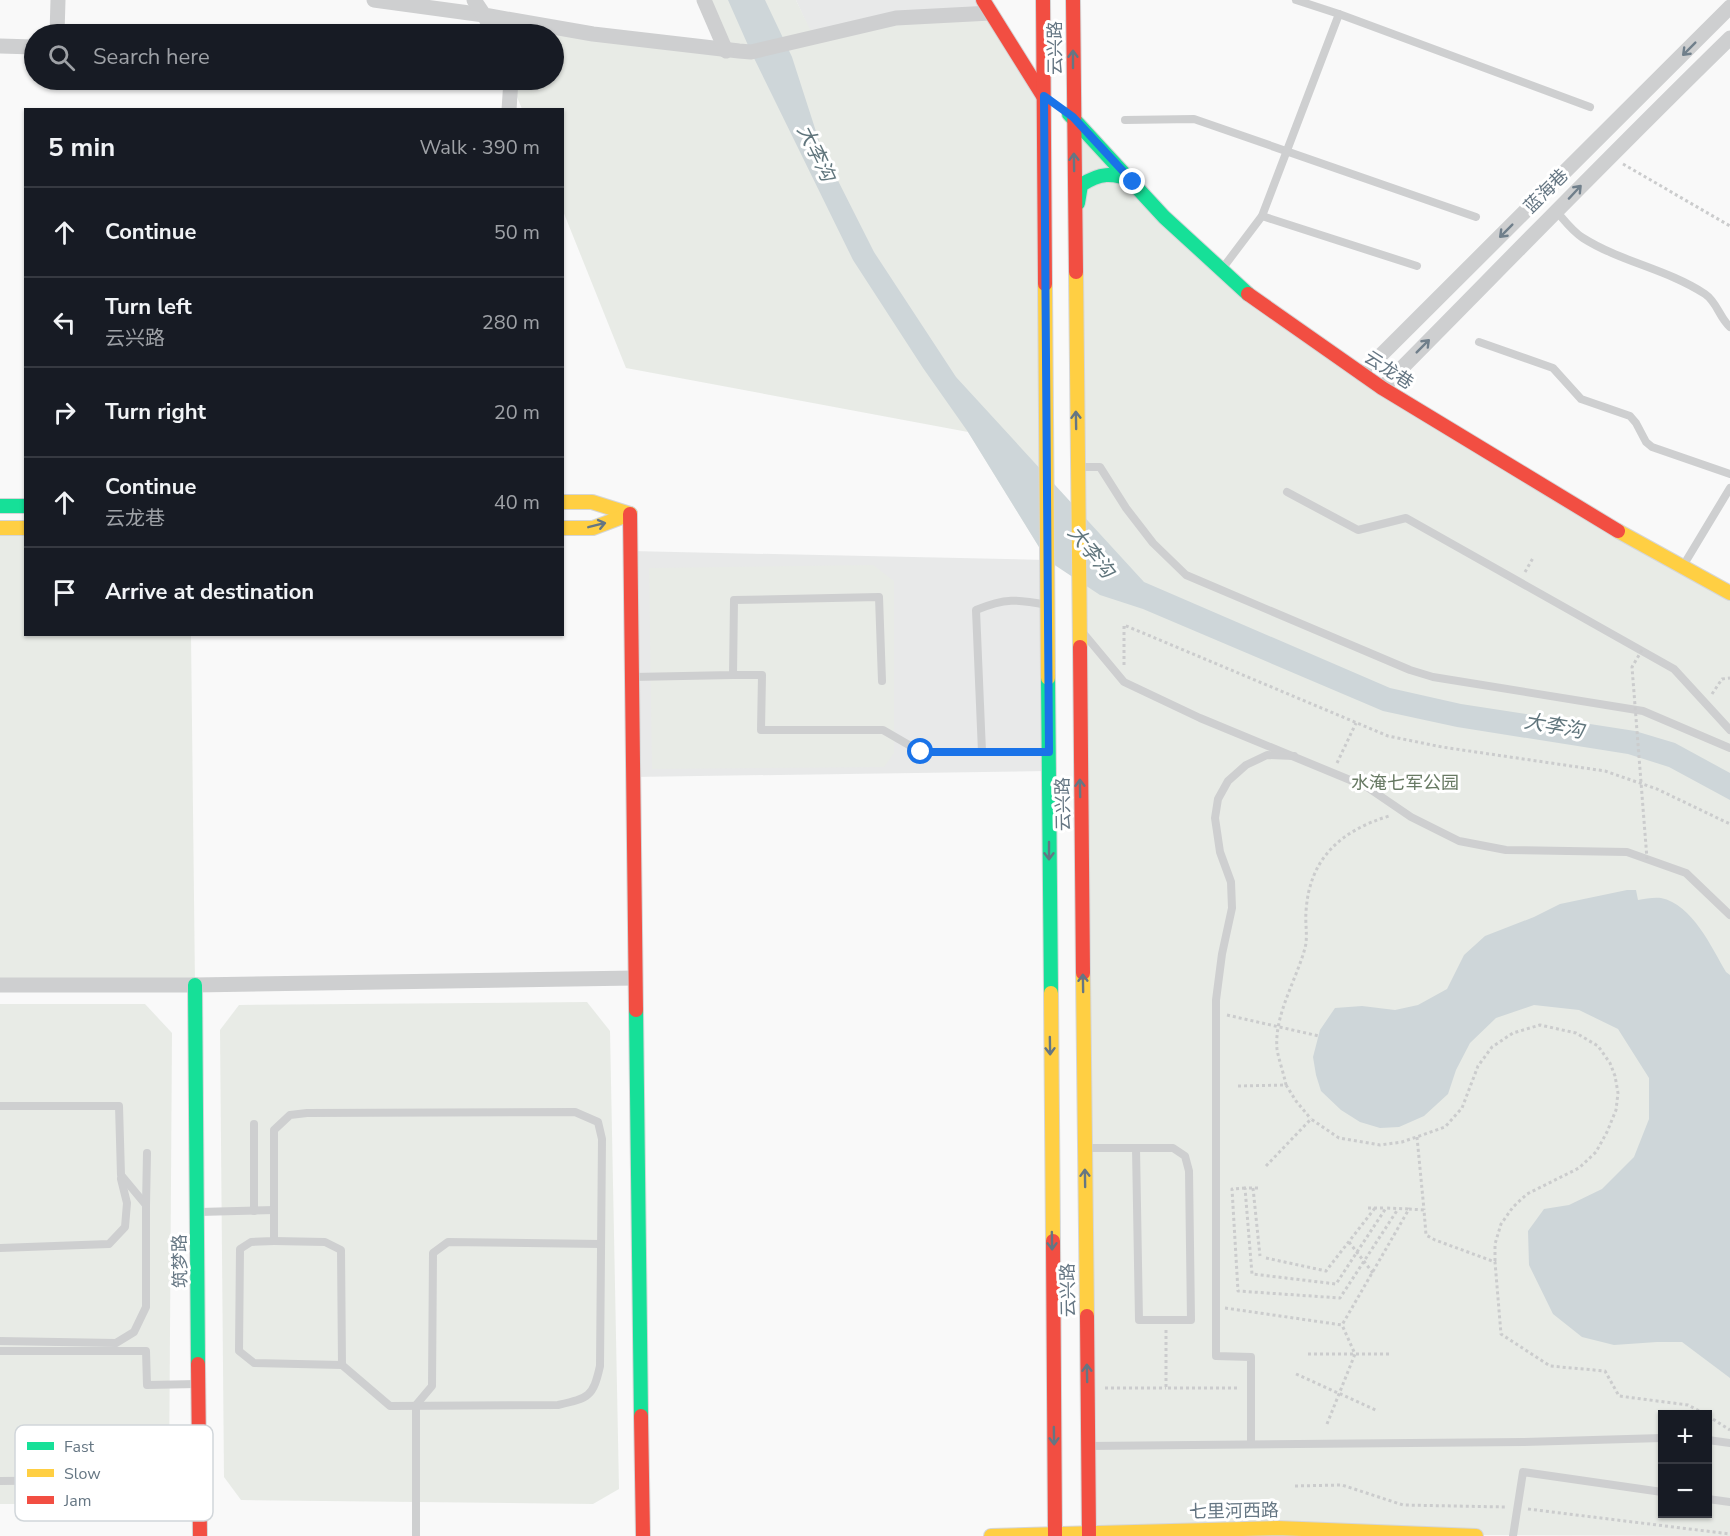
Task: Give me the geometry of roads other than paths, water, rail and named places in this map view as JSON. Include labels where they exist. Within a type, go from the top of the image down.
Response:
[{"type":"street","points":[[57,24],[58,0]]},
{"type":"street","points":[[374,0],[536,24]]},
{"type":"street","points":[[474,0],[489,24]]},
{"type":"street","points":[[704,0],[726,51]]},
{"type":"street","name":"云兴路","points":[[1043,0],[1055,1535]]},
{"type":"street","name":"云兴路","points":[[1073,0],[1089,1535]]},
{"type":"street","points":[[564,29],[726,51],[751,52],[896,18],[987,6],[1044,96]]},
{"type":"street","name":"蓝海巷","points":[[1362,374],[1730,7]]},
{"type":"street","name":"蓝海巷","points":[[1382,388],[1557,212],[1609,156],[1730,38]]},
{"type":"street","points":[[0,46],[24,47]]},
{"type":"street","points":[[509,108],[510,90]]},
{"type":"street","name":"云龙巷","points":[[1044,96],[1073,117],[1164,217],[1252,298],[1382,388],[1647,549],[1730,593]]},
{"type":"street","points":[[1074,218],[1081,185],[1094,176],[1111,172],[1133,182]]},
{"type":"street","points":[[564,502],[592,502],[630,514]]},
{"type":"street","points":[[0,506],[24,506]]},
{"type":"street","points":[[564,528],[593,528],[630,514]]},
{"type":"street","points":[[630,514],[643,1536]]},
{"type":"street","points":[[0,528],[24,528]]},
{"type":"street","points":[[0,984],[195,985],[635,978]]},
{"type":"street","name":"筑梦路","points":[[195,985],[199,1425]]},
{"type":"street","name":"筑梦路","points":[[200,1521],[200,1536]]},
{"type":"street","name":"七里河西路","points":[[991,1536],[1277,1528],[1476,1536]]},
{"type":"lane","points":[[1296,0],[1590,107]]},
{"type":"lane","points":[[1221,269],[1262,216],[1339,14]]},
{"type":"lane","points":[[1125,120],[1194,119],[1476,217]]},
{"type":"lane","points":[[1557,212],[1580,237],[1613,254],[1652,268],[1706,294],[1716,304],[1724,321],[1730,327]]},
{"type":"lane","points":[[1262,216],[1417,266]]},
{"type":"lane","points":[[1479,342],[1553,368],[1581,399],[1629,417],[1636,423],[1646,442],[1652,447],[1730,474]]},
{"type":"lane","points":[[1077,473],[1100,466],[1126,508],[1153,543],[1186,575],[1410,670],[1433,676],[1643,711],[1730,748]]},
{"type":"lane","points":[[1682,567],[1730,488]]},
{"type":"lane","points":[[1287,492],[1358,530],[1407,518],[1674,669],[1730,730]]},
{"type":"lane","points":[[733,675],[734,600],[879,597],[882,681]]},
{"type":"lane","points":[[982,752],[976,610],[997,601],[1020,600],[1047,605]]},
{"type":"lane","points":[[1079,628],[1124,682],[1200,718],[1366,787],[1404,812],[1459,842],[1506,850],[1627,852],[1686,873],[1730,915]]},
{"type":"lane","points":[[632,677],[762,675],[761,730],[883,730],[921,752],[1049,752]]},
{"type":"lane","points":[[1251,1444],[1251,1357],[1216,1356],[1216,1013],[1222,954],[1232,908],[1232,882],[1220,852],[1215,818],[1218,799],[1228,781],[1246,765],[1267,755],[1294,756]]},
{"type":"lane","points":[[0,1106],[119,1106],[121,1175],[127,1203],[125,1227],[110,1244],[0,1248]]},
{"type":"lane","points":[[274,1241],[274,1130],[290,1116],[307,1113],[575,1112],[598,1122],[602,1139],[600,1365],[596,1387],[582,1400],[558,1405],[390,1406],[342,1365],[254,1363],[239,1351],[240,1249],[252,1242],[274,1241],[325,1242],[341,1250],[342,1365]]},
{"type":"lane","points":[[254,1124],[254,1211]]},
{"type":"lane","points":[[1084,1148],[1136,1148],[1173,1148],[1185,1156],[1189,1171],[1191,1320],[1139,1320],[1136,1148]]},
{"type":"lane","points":[[0,1341],[116,1343],[134,1332],[146,1307],[147,1153]]},
{"type":"lane","points":[[121,1175],[146,1205]]},
{"type":"lane","points":[[197,1212],[274,1210]]},
{"type":"lane","points":[[416,1536],[416,1405],[432,1386],[434,1253],[448,1242],[601,1244]]},
{"type":"lane","points":[[0,1351],[146,1350],[147,1385],[199,1384]]},
{"type":"lane","points":[[1088,1446],[1523,1442],[1658,1438]]},
{"type":"lane","points":[[1712,1441],[1730,1443]]},
{"type":"lane","points":[[1513,1536],[1523,1472],[1658,1491]]},
{"type":"lane","points":[[0,1481],[15,1481]]},
{"type":"lane","points":[[1712,1500],[1730,1502]]},
{"type":"water","name":"大李沟","points":[[728,0],[765,0],[792,57],[821,147],[874,252],[956,377],[1144,582],[1390,688],[1461,704],[1635,731],[1675,743],[1730,773],[1730,800],[1669,767],[1628,754],[1457,727],[1383,711],[1143,609],[1100,595],[1047,560],[968,432],[923,368],[853,260],[751,52]]},
{"type":"water","points":[[1636,890],[1638,900],[1661,898],[1682,909],[1700,928],[1730,975],[1730,1378],[1682,1342],[1614,1345],[1582,1337],[1553,1314],[1529,1265],[1528,1231],[1544,1209],[1569,1205],[1602,1189],[1634,1157],[1649,1119],[1649,1078],[1618,1029],[1579,1010],[1534,1005],[1496,1018],[1470,1043],[1456,1070],[1448,1094],[1424,1116],[1399,1127],[1380,1128],[1360,1122],[1341,1110],[1321,1091],[1316,1075],[1313,1057],[1320,1030],[1335,1008],[1362,1006],[1395,1010],[1418,1005],[1447,989],[1464,955],[1485,936],[1560,904]]},
{"type":"park label","name":"水淹七军公园","points":[[1405,783]]}]
